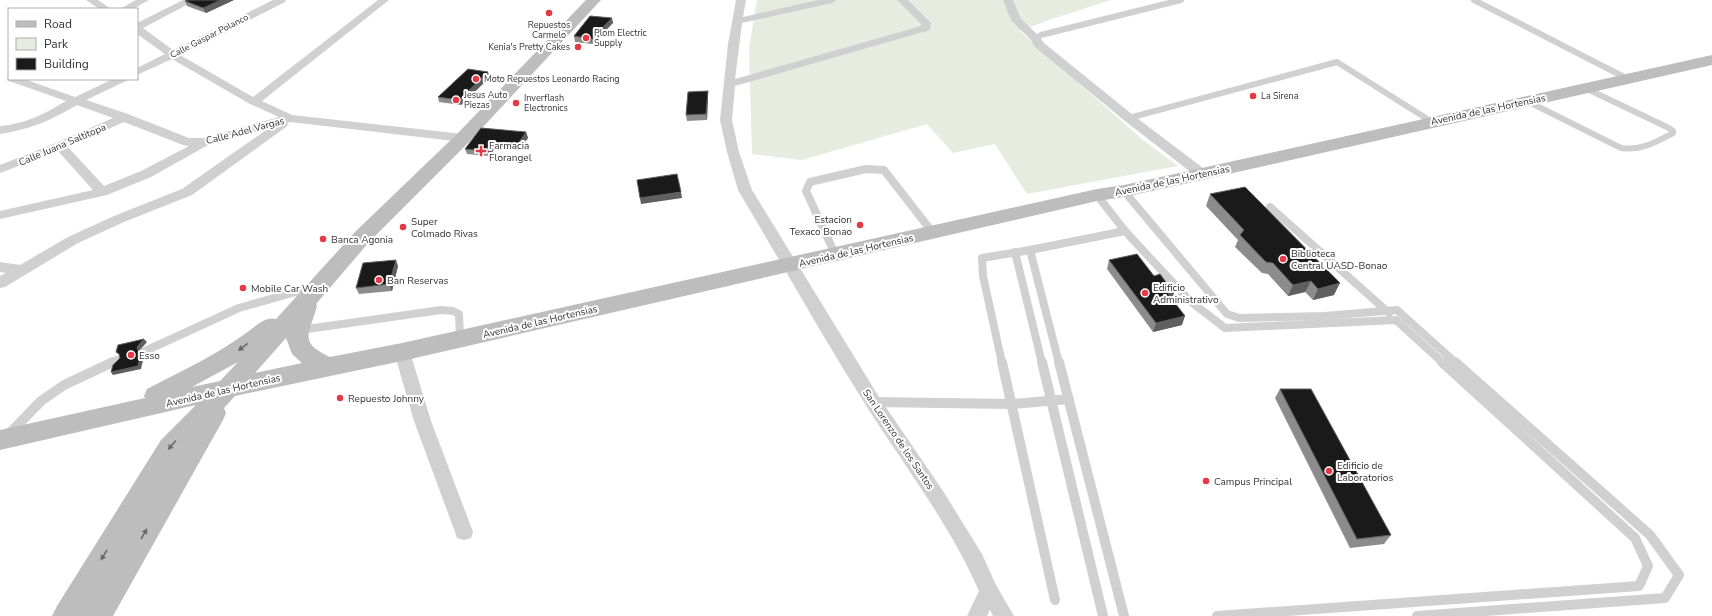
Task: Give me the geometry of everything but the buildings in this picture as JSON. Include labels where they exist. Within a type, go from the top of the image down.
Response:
[{"type":"main road","points":[[67,616],[170,447],[229,387],[315,292],[363,236],[463,138],[594,0]]},
{"type":"main road","name":"Avenida de las Hortensias","points":[[2,440],[229,387],[402,352],[1097,195],[1124,191],[1202,174],[1712,60]]},
{"type":"main road","points":[[315,292],[297,338],[302,352],[327,366]]},
{"type":"main road","points":[[108,416],[166,392],[238,351],[315,292]]},
{"type":"main road","points":[[97,616],[229,387]]},
{"type":"street","points":[[91,0],[104,8]]},
{"type":"street","points":[[127,8],[144,0]]},
{"type":"street","points":[[138,27],[191,0]]},
{"type":"street","name":"Calle Gaspar Polanco","points":[[138,72],[174,55],[281,0]]},
{"type":"street","points":[[254,102],[384,0]]},
{"type":"street","name":"San Lorenzo de los Santos","points":[[741,0],[733,44],[726,120],[733,152],[745,190],[873,402],[937,496],[975,560],[989,591],[1004,616]]},
{"type":"street","points":[[737,21],[832,0]]},
{"type":"street","points":[[730,84],[926,28],[926,23],[902,0]]},
{"type":"street","points":[[1008,0],[1016,20],[1036,39],[1039,45],[1129,118],[1202,174]]},
{"type":"street","points":[[138,29],[174,55],[254,102],[290,118]]},
{"type":"street","name":"Calle Adel Vargas","points":[[17,80],[187,142],[205,142],[290,118],[463,138]]},
{"type":"street","points":[[0,130],[22,127],[44,119],[75,101],[120,80]]},
{"type":"street","name":"Calle Juana Saltitopa","points":[[0,170],[124,118]]},
{"type":"street","points":[[0,283],[74,240],[106,225],[187,192],[290,118]]},
{"type":"street","points":[[0,215],[102,192],[146,174],[205,142]]},
{"type":"street","points":[[60,146],[102,192]]},
{"type":"street","points":[[0,267],[21,270]]},
{"type":"street","points":[[402,352],[412,393],[430,446],[464,532]]},
{"type":"street","points":[[977,616],[989,591]]},
{"type":"lane","points":[[1036,39],[1040,35],[1181,0]]},
{"type":"lane","points":[[1474,0],[1628,78]]},
{"type":"lane","points":[[1129,118],[1337,62],[1432,122]]},
{"type":"lane","points":[[1527,101],[1626,149],[1638,150],[1673,133],[1673,131],[1669,128],[1585,88]]},
{"type":"lane","points":[[836,254],[806,191],[810,182],[866,168],[884,170],[933,233]]},
{"type":"lane","points":[[1124,191],[1227,314],[1240,318],[1324,316],[1398,310],[1650,535],[1679,575],[1665,598],[1417,616]]},
{"type":"lane","points":[[1097,195],[1125,231],[1190,301],[1225,328],[1396,320]]},
{"type":"lane","points":[[1217,616],[1639,586],[1648,566],[1635,538],[1270,207]]},
{"type":"lane","points":[[1055,600],[983,276],[982,258],[1125,231]]},
{"type":"lane","points":[[1030,250],[1124,616]]},
{"type":"lane","points":[[1015,252],[1103,616]]},
{"type":"lane","points":[[145,351],[239,308],[315,292]]},
{"type":"lane","points":[[299,330],[441,310],[453,311],[459,314],[460,339]]},
{"type":"lane","points":[[2,440],[41,401],[64,385],[117,360]]},
{"type":"lane","points":[[873,402],[1012,404],[1069,399]]},
{"type":"green space","points":[[757,0],[1111,0],[1020,31],[1143,140],[1178,166],[1027,194],[995,144],[953,153],[927,124],[802,160],[752,154],[749,48]]},
{"type":"place","name":"Repuestos Carmelo","points":[[549,13]]},
{"type":"place","name":"Plom Electric Supply","points":[[586,38]]},
{"type":"place","name":"Kenia's Pretty Cakes","points":[[578,47]]},
{"type":"place","name":"Moto Repuestos Leonardo Racing","points":[[476,79]]},
{"type":"place","name":"La Sirena","points":[[1253,96]]},
{"type":"place","name":"Jesus Auto Piezas","points":[[456,100]]},
{"type":"place","name":"Inverflash Electronics","points":[[516,103]]},
{"type":"place","name":"Farmacia Florangel","points":[[481,151]]},
{"type":"place","name":"Estacion Texaco Bonao","points":[[860,225]]},
{"type":"place","name":"Super Colmado Rivas","points":[[403,227]]},
{"type":"place","name":"Banca Agonia","points":[[323,239]]},
{"type":"place","name":"Biblioteca Central UASD-Bonao","points":[[1283,259]]},
{"type":"place","name":"Ban Reservas","points":[[379,280]]},
{"type":"place","name":"Mobile Car Wash","points":[[243,288]]},
{"type":"place","name":"Edificio Administrativo","points":[[1145,293]]},
{"type":"place","name":"Esso","points":[[131,355]]},
{"type":"place","name":"Repuesto Johnny","points":[[340,398]]},
{"type":"place","name":"Edificio de Laboratorios","points":[[1329,471]]},
{"type":"place","name":"Campus Principal","points":[[1206,481]]}]
